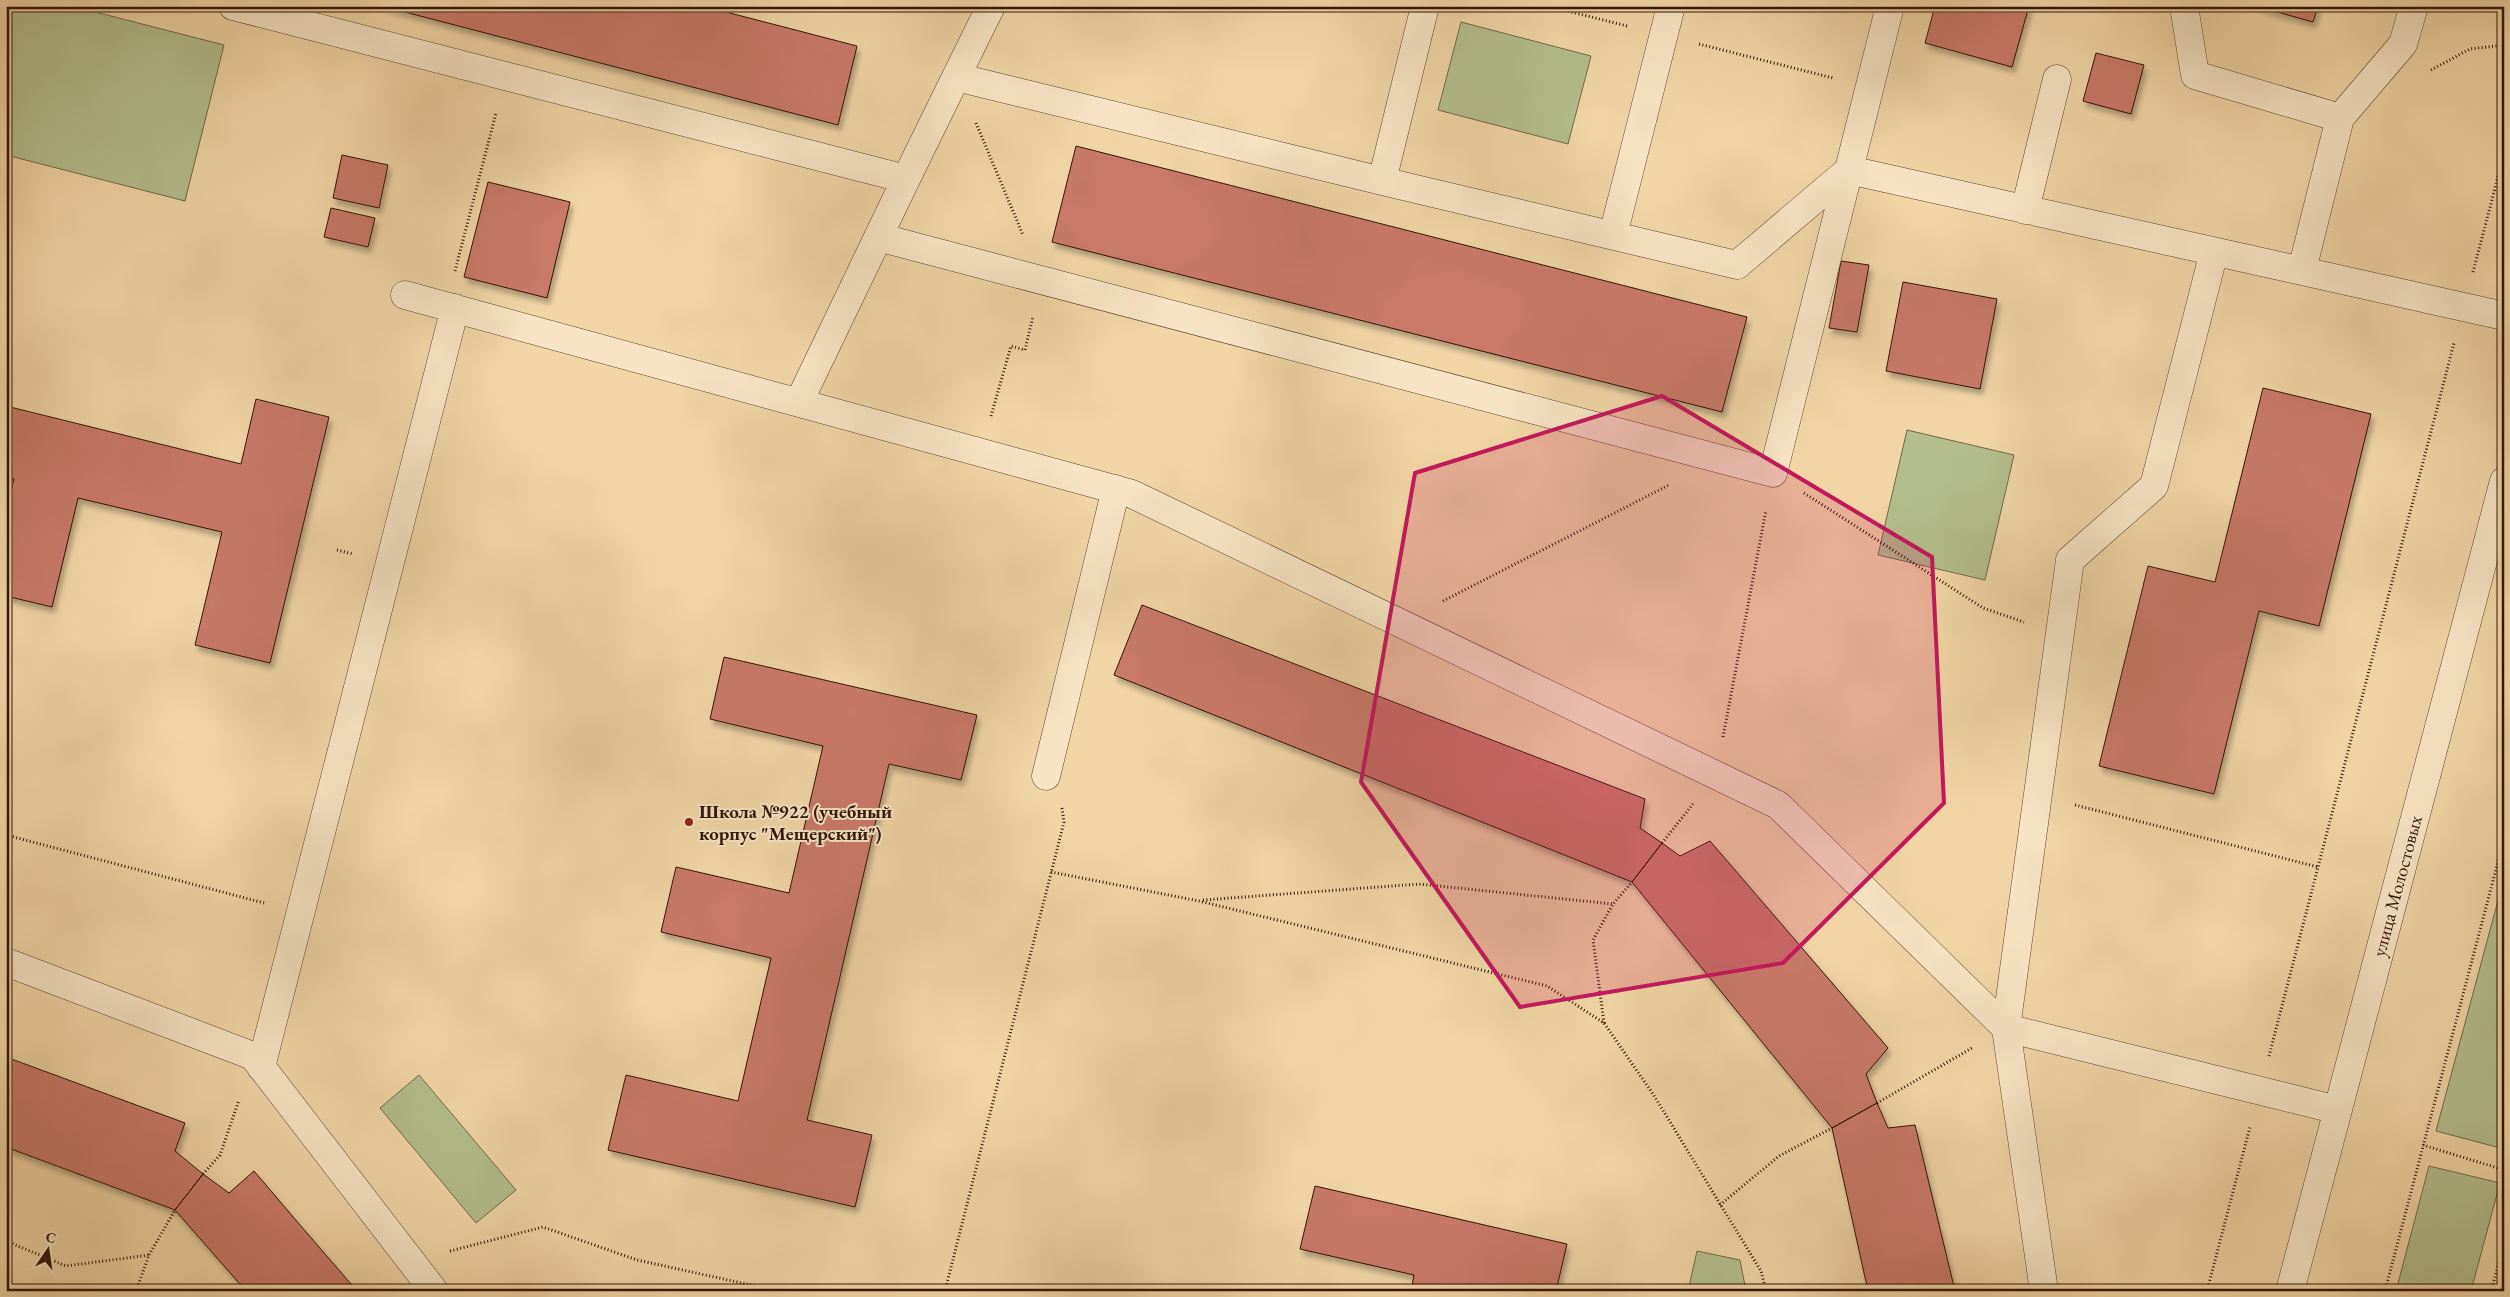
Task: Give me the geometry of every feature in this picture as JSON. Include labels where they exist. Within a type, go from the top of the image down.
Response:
[{"type":"street","points":[[233,6],[906,179]]},
{"type":"street","points":[[798,402],[991,6]]},
{"type":"street","points":[[1382,181],[1425,6]]},
{"type":"street","points":[[1613,235],[1671,6]]},
{"type":"street","points":[[878,238],[1773,473],[1890,6]]},
{"type":"street","points":[[2184,6],[2195,75],[2340,118]]},
{"type":"street","points":[[2302,270],[2340,118],[2403,44],[2414,6]]},
{"type":"street","points":[[956,77],[1737,265],[1848,170]]},
{"type":"street","points":[[2025,210],[2057,79]]},
{"type":"street","points":[[1848,170],[2504,316]]},
{"type":"street","points":[[2044,1291],[2006,1028],[2070,560],[2154,486],[2214,252]]},
{"type":"street","points":[[405,295],[1132,494],[1778,806],[2006,1028],[2338,1110]]},
{"type":"street","points":[[257,1062],[451,307]]},
{"type":"street","name":"улица Молостовых","points":[[2290,1291],[2498,527],[2504,481]]},
{"type":"street","points":[[1046,776],[1116,489]]},
{"type":"street","points":[[6,962],[257,1062],[434,1291]]},
{"type":"path","points":[[1548,6],[1870,86]]},
{"type":"path","points":[[451,307],[505,76]]},
{"type":"path","points":[[2207,1291],[2504,154]]},
{"type":"path","points":[[1400,623],[1721,459]]},
{"type":"path","points":[[1662,843],[1716,775],[1773,473],[1983,608],[2060,634]]},
{"type":"path","points":[[2038,796],[2318,867]]},
{"type":"path","points":[[945,1291],[1064,822],[1061,804]]},
{"type":"path","points":[[6,835],[273,905]]},
{"type":"path","points":[[2385,1291],[2504,839]]},
{"type":"path","points":[[1051,872],[1199,901],[1547,986],[1604,1023],[1652,1094],[1761,1271],[1766,1291]]},
{"type":"path","points":[[1604,1023],[1593,940],[1614,904],[1632,882]]},
{"type":"path","points":[[1199,901],[1419,884],[1614,904]]},
{"type":"path","points":[[1877,1103],[2006,1028]]},
{"type":"path","points":[[203,1174],[220,1155],[257,1062]]},
{"type":"path","points":[[1720,1205],[1779,1156],[1832,1128]]},
{"type":"path","points":[[2423,1145],[2504,1170]]},
{"type":"path","points":[[136,1291],[150,1255],[175,1210]]},
{"type":"path","points":[[410,1261],[543,1227],[637,1260],[778,1291]]},
{"type":"path","points":[[6,1242],[66,1266],[150,1255]]},
{"type":"path","points":[[2491,1291],[2504,1244]]},
{"type":"highlighted area","points":[[1662,396],[1932,557],[1944,803],[1783,963],[1520,1007],[1361,782],[1415,473]]},
{"type":"green space","points":[[6,6],[72,6],[224,45],[185,201],[6,155]]},
{"type":"green space","points":[[1461,22],[1591,56],[1568,144],[1438,110]]},
{"type":"green space","points":[[1907,430],[2014,455],[1985,580],[1878,555]]},
{"type":"green space","points":[[2504,878],[2504,1149],[2436,1131]]},
{"type":"green space","points":[[419,1075],[516,1190],[476,1223],[380,1108]]},
{"type":"green space","points":[[2429,1166],[2500,1183],[2471,1291],[2396,1291]]},
{"type":"green space","points":[[1697,1251],[1740,1260],[1746,1291],[1688,1291]]},
{"type":"building","points":[[382,6],[703,6],[857,46],[838,125]]},
{"type":"building","points":[[1935,6],[2029,6],[2012,67],[1925,43]]},
{"type":"building","points":[[2256,6],[2318,6],[2313,22]]},
{"type":"building","points":[[2096,53],[2144,65],[2131,114],[2083,101]]},
{"type":"building","points":[[1076,146],[1747,317],[1722,412],[1052,242]]},
{"type":"building","points":[[342,155],[388,165],[379,208],[333,198]]},
{"type":"building","points":[[488,182],[570,202],[547,298],[464,277]]},
{"type":"building","points":[[331,208],[375,218],[368,247],[324,237]]},
{"type":"building","points":[[1841,261],[1869,265],[1857,332],[1829,328]]},
{"type":"building","points":[[1903,282],[1997,299],[1980,389],[1886,371]]},
{"type":"building","points":[[2263,388],[2371,414],[2319,626],[2259,611],[2214,794],[2099,766],[2148,566],[2215,582]]},
{"type":"building","points":[[256,399],[329,417],[270,663],[195,645],[222,532],[78,498],[52,607],[6,596],[6,510],[14,479],[6,477],[6,406],[241,464]]},
{"type":"building","points":[[1142,605],[1645,799],[1640,828],[1662,843],[1632,882],[1114,675]]},
{"type":"building","points":[[724,657],[977,715],[961,780],[889,764],[807,1120],[872,1135],[855,1207],[608,1150],[626,1075],[738,1101],[771,958],[661,932],[676,867],[789,893],[823,746],[710,719]]},
{"type":"building","points":[[1710,841],[1888,1048],[1866,1074],[1877,1103],[1832,1128],[1632,882],[1662,843],[1680,856]]},
{"type":"building","points":[[6,1057],[185,1123],[175,1151],[203,1174],[175,1210],[6,1147]]},
{"type":"building","points":[[1877,1103],[1888,1128],[1915,1125],[1955,1291],[1868,1291],[1832,1128]]},
{"type":"building","points":[[254,1171],[357,1291],[246,1291],[175,1210],[203,1174],[229,1193]]},
{"type":"building","points":[[1315,1186],[1567,1244],[1556,1291],[1411,1291],[1414,1275],[1300,1249]]},
{"type":"place","name":"Школа №922 (учебный корпус \"Мещерский\")","points":[[689,822]]}]
